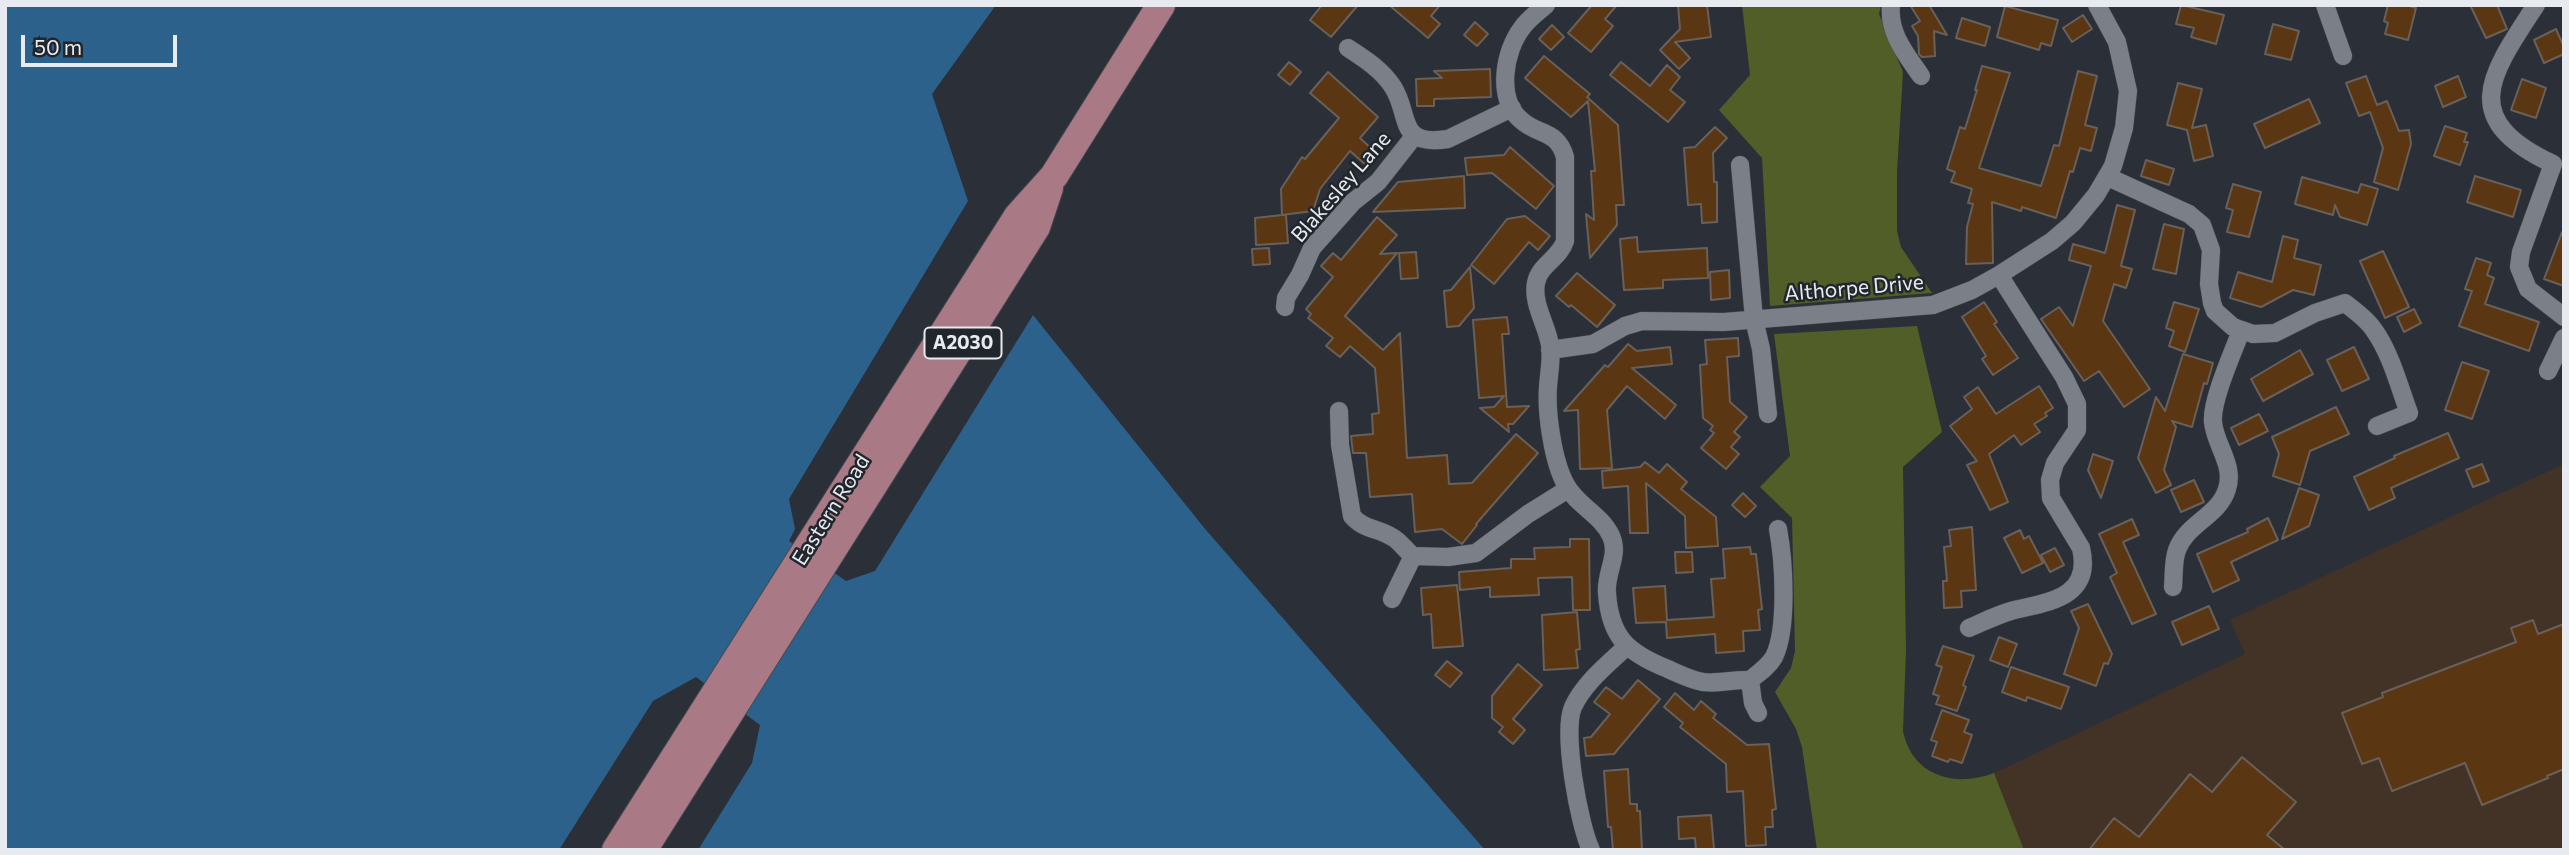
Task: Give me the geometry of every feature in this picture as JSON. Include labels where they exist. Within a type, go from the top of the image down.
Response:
[{"type":"main road","name":"Eastern Road","points":[[616,850],[658,806],[852,498],[1036,227],[1054,176],[1161,5]]},
{"type":"main road","name":"Eastern Road","points":[[643,850],[658,806]]},
{"type":"street","points":[[1546,5],[1523,25],[1512,45],[1506,69],[1506,85],[1512,108],[1522,122],[1557,140],[1565,157],[1565,241],[1560,251],[1538,275],[1535,287],[1550,350],[1548,415],[1553,445],[1568,489],[1595,515],[1614,542],[1607,593],[1612,621],[1626,647],[1660,666],[1704,682],[1750,680],[1773,658],[1779,641],[1784,558],[1778,530]]},
{"type":"street","points":[[1891,5],[1889,18],[1892,29],[1921,76]]},
{"type":"street","name":"Althorpe Drive","points":[[1550,350],[1593,344],[1625,326],[1642,321],[1709,322],[1933,304],[1972,290],[1999,275],[2052,241],[2073,223],[2091,203],[2108,177],[2124,128],[2128,91],[2118,42],[2097,5]]},
{"type":"street","points":[[2325,5],[2343,56]]},
{"type":"street","points":[[2536,5],[2501,59],[2494,79],[2492,106],[2498,123],[2516,145],[2558,166],[2521,251],[2519,267],[2528,289],[2564,317]]},
{"type":"street","name":"Blakesley Lane","points":[[1348,48],[1368,61],[1391,84],[1399,99],[1408,129],[1415,135],[1438,141],[1448,139],[1512,108]]},
{"type":"street","name":"Blakesley Lane","points":[[1286,307],[1286,298],[1312,248],[1353,202],[1378,182],[1415,135]]},
{"type":"street","points":[[1740,164],[1754,319],[1761,349],[1768,414]]},
{"type":"street","points":[[2108,177],[2197,219],[2206,232],[2211,250],[2211,303],[2227,323],[2241,331],[2264,335],[2275,333],[2315,313],[2345,303],[2374,329],[2409,413],[2377,426]]},
{"type":"street","points":[[1969,628],[2009,612],[2059,599],[2077,583],[2083,556],[2081,548],[2051,498],[2050,489],[2055,463],[2077,430],[2077,404],[2064,377],[1999,275]]},
{"type":"street","points":[[2173,587],[2176,551],[2191,528],[2217,508],[2229,484],[2227,466],[2213,421],[2241,331]]},
{"type":"street","points":[[2548,372],[2564,338]]},
{"type":"street","points":[[1339,411],[1340,444],[1352,516],[1367,529],[1389,534],[1413,556],[1431,558],[1476,553],[1528,514],[1568,489]]},
{"type":"street","points":[[1392,599],[1413,556]]},
{"type":"street","points":[[1591,850],[1579,817],[1570,734],[1571,712],[1596,676],[1626,647]]},
{"type":"street","points":[[1750,680],[1753,703],[1758,713]]},
{"type":"shaded area","points":[[2564,464],[2564,850],[2024,850],[1994,773],[2245,654],[2230,620]]},
{"type":"green space","points":[[1742,5],[1881,5],[1879,14],[1903,72],[1897,172],[1897,231],[1901,247],[1932,293],[1770,306],[1762,158],[1719,110],[1750,75]]},
{"type":"green space","points":[[1917,326],[1942,432],[1903,467],[1906,650],[1903,731],[1916,759],[1937,775],[1965,779],[1994,773],[2024,850],[1817,850],[1802,747],[1796,729],[1775,692],[1791,668],[1795,651],[1792,518],[1760,487],[1790,456],[1774,334]]},
{"type":"water","points":[[5,5],[996,5],[932,94],[968,201],[789,499],[795,529],[789,541],[846,581],[875,571],[1033,315],[1206,530],[1485,850],[698,850],[752,763],[760,725],[696,677],[653,701],[559,850],[5,850]]},
{"type":"building","points":[[1322,5],[1358,5],[1331,37],[1310,20]]},
{"type":"building","points":[[1389,5],[1440,5],[1431,16],[1440,24],[1428,38]]},
{"type":"building","points":[[1592,5],[1617,5],[1605,19],[1613,26],[1591,52],[1568,33]]},
{"type":"building","points":[[1678,5],[1707,5],[1711,37],[1675,42],[1690,58],[1679,69],[1660,50],[1680,29]]},
{"type":"building","points":[[1910,5],[1929,5],[1947,35],[1934,31],[1935,56],[1922,57],[1919,54],[1918,36],[1912,26],[1920,21]]},
{"type":"building","points":[[2181,5],[2224,15],[2216,44],[2191,37],[2194,28],[2176,24]]},
{"type":"building","points":[[2388,5],[2416,8],[2408,40],[2385,34],[2388,23],[2384,21]]},
{"type":"building","points":[[2470,5],[2497,5],[2507,29],[2486,38]]},
{"type":"building","points":[[2005,6],[2058,20],[2051,46],[2041,43],[2039,50],[1997,37]]},
{"type":"building","points":[[2083,15],[2092,29],[2072,42],[2063,28]]},
{"type":"building","points":[[1962,18],[1990,27],[1985,46],[1956,38]]},
{"type":"building","points":[[1475,22],[1488,34],[1477,46],[1464,35]]},
{"type":"building","points":[[2273,24],[2299,31],[2291,60],[2265,54]]},
{"type":"building","points":[[1552,25],[1564,37],[1551,50],[1539,39]]},
{"type":"building","points":[[2556,29],[2564,47],[2564,54],[2544,63],[2534,40]]},
{"type":"building","points":[[1544,56],[1590,94],[1587,97],[1618,125],[1624,205],[1616,205],[1617,225],[1590,258],[1586,214],[1594,220],[1591,171],[1595,171],[1588,101],[1571,117],[1525,78]]},
{"type":"building","points":[[1289,62],[1301,72],[1290,85],[1278,75]]},
{"type":"building","points":[[1621,62],[1650,86],[1667,65],[1680,77],[1670,90],[1685,102],[1668,122],[1610,75]]},
{"type":"building","points":[[1982,66],[2010,73],[1979,168],[2041,186],[2054,145],[2059,146],[2078,71],[2097,76],[2085,125],[2097,128],[2091,151],[2080,148],[2056,218],[2022,207],[2021,211],[1992,202],[1993,263],[1966,264],[1967,227],[1973,204],[1968,203],[1972,189],[1951,182],[1955,172],[1947,169],[1960,127],[1965,129]]},
{"type":"building","points":[[1490,69],[1491,97],[1434,99],[1434,106],[1417,106],[1416,79],[1442,78],[1434,71]]},
{"type":"building","points":[[1328,72],[1378,117],[1360,138],[1377,154],[1367,166],[1350,151],[1320,189],[1313,211],[1282,215],[1281,189],[1302,157],[1305,159],[1339,118],[1310,93]]},
{"type":"building","points":[[2366,76],[2377,105],[2387,101],[2399,131],[2409,130],[2411,144],[2398,190],[2374,182],[2383,148],[2370,112],[2359,116],[2346,83]]},
{"type":"building","points":[[2458,76],[2466,97],[2443,107],[2435,86]]},
{"type":"building","points":[[2522,79],[2546,88],[2536,118],[2511,110]]},
{"type":"building","points":[[2178,83],[2202,89],[2192,128],[2206,125],[2213,156],[2194,161],[2187,130],[2167,125]]},
{"type":"building","points":[[2309,99],[2320,123],[2265,148],[2254,124]]},
{"type":"building","points":[[2445,126],[2467,133],[2464,142],[2468,142],[2460,165],[2434,156]]},
{"type":"building","points":[[1715,127],[1727,138],[1713,153],[1714,182],[1717,182],[1717,222],[1702,223],[1701,204],[1688,205],[1684,148],[1695,147]]},
{"type":"building","points":[[1510,147],[1554,186],[1536,209],[1492,173],[1467,175],[1465,158],[1504,155]]},
{"type":"building","points":[[2146,160],[2174,169],[2169,185],[2141,176]]},
{"type":"building","points":[[1464,176],[1465,208],[1373,212],[1398,182]]},
{"type":"building","points":[[2475,176],[2521,190],[2513,217],[2467,202]]},
{"type":"building","points":[[2302,177],[2358,193],[2361,184],[2378,189],[2367,225],[2340,217],[2335,205],[2333,215],[2295,204]]},
{"type":"building","points":[[2233,184],[2261,192],[2249,237],[2227,232],[2233,210],[2226,208]]},
{"type":"building","points":[[2117,205],[2135,210],[2121,266],[2132,269],[2126,288],[2114,284],[2103,321],[2150,389],[2124,407],[2099,371],[2084,381],[2041,319],[2059,307],[2073,326],[2091,266],[2069,260],[2073,244],[2105,253]]},
{"type":"building","points":[[1286,215],[1288,243],[1256,245],[1255,218]]},
{"type":"building","points":[[1525,216],[1550,236],[1538,250],[1529,242],[1494,284],[1471,265],[1507,219]]},
{"type":"building","points":[[1377,217],[1397,235],[1380,254],[1397,253],[1345,316],[1383,350],[1400,333],[1407,458],[1447,455],[1449,484],[1472,483],[1516,434],[1538,453],[1462,544],[1442,529],[1415,532],[1412,494],[1370,497],[1366,453],[1353,453],[1351,436],[1373,434],[1372,414],[1379,413],[1375,368],[1350,346],[1340,357],[1326,346],[1333,338],[1308,318],[1311,314],[1306,309],[1333,277],[1321,266],[1333,253],[1341,260]]},
{"type":"building","points":[[2164,224],[2184,229],[2176,274],[2153,269]]},
{"type":"building","points":[[2564,232],[2564,286],[2544,279]]},
{"type":"building","points":[[2283,236],[2298,240],[2294,258],[2321,265],[2314,295],[2293,290],[2261,307],[2230,298],[2238,272],[2272,282]]},
{"type":"building","points":[[1637,237],[1638,252],[1707,248],[1708,278],[1663,280],[1663,288],[1624,290],[1620,239]]},
{"type":"building","points":[[1269,248],[1270,264],[1253,265],[1252,249]]},
{"type":"building","points":[[2383,251],[2409,307],[2385,318],[2360,261]]},
{"type":"building","points":[[1416,252],[1418,278],[1401,279],[1399,253]]},
{"type":"building","points":[[2476,258],[2491,263],[2487,275],[2494,278],[2485,304],[2539,322],[2529,351],[2459,326],[2472,291],[2465,289]]},
{"type":"building","points":[[1470,267],[1474,308],[1459,326],[1447,327],[1444,291],[1451,290]]},
{"type":"building","points":[[1729,270],[1730,298],[1711,300],[1710,272]]},
{"type":"building","points":[[1577,273],[1615,305],[1597,327],[1556,296]]},
{"type":"building","points":[[1984,302],[1997,322],[1994,324],[2018,358],[1993,375],[1982,359],[1986,356],[1962,317]]},
{"type":"building","points":[[2174,302],[2199,309],[2185,352],[2169,346],[2174,331],[2166,328]]},
{"type":"building","points":[[2414,309],[2421,323],[2404,332],[2397,317]]},
{"type":"building","points":[[1507,317],[1509,334],[1502,334],[1507,407],[1529,406],[1513,424],[1508,424],[1509,432],[1480,408],[1494,407],[1504,396],[1479,398],[1473,320]]},
{"type":"building","points":[[1738,338],[1739,356],[1727,357],[1730,402],[1747,417],[1734,432],[1740,437],[1731,447],[1739,454],[1726,469],[1701,448],[1714,433],[1710,430],[1713,426],[1703,418],[1700,365],[1707,364],[1705,340]]},
{"type":"building","points":[[1628,344],[1637,351],[1670,347],[1672,364],[1632,368],[1676,405],[1665,419],[1627,386],[1607,410],[1612,468],[1580,469],[1578,410],[1564,411],[1605,365],[1608,367]]},
{"type":"building","points":[[2354,347],[2369,379],[2342,391],[2327,360]]},
{"type":"building","points":[[2300,350],[2313,374],[2263,401],[2251,379]]},
{"type":"building","points":[[2183,354],[2213,363],[2207,384],[2204,383],[2192,427],[2172,421],[2176,427],[2164,470],[2171,485],[2156,493],[2138,458],[2156,397],[2165,411]]},
{"type":"building","points":[[2462,362],[2489,371],[2472,419],[2445,410]]},
{"type":"building","points":[[2039,386],[2053,408],[2045,413],[2047,416],[2034,424],[2040,432],[2021,445],[2014,435],[1989,454],[2008,502],[1990,510],[1967,465],[1977,461],[1950,426],[1972,409],[1964,397],[1978,387],[1996,414]]},
{"type":"building","points":[[2336,407],[2349,434],[2310,451],[2300,485],[2273,476],[2279,454],[2272,437]]},
{"type":"building","points":[[2259,414],[2268,431],[2239,445],[2231,428]]},
{"type":"building","points":[[2448,433],[2459,458],[2391,488],[2395,498],[2369,510],[2354,477]]},
{"type":"building","points":[[2093,454],[2113,461],[2101,498],[2088,470]]},
{"type":"building","points":[[1645,462],[1659,473],[1667,464],[1687,482],[1681,489],[1716,517],[1718,546],[1686,548],[1685,516],[1646,483],[1648,533],[1630,533],[1628,486],[1603,488],[1602,471],[1640,467]]},
{"type":"building","points":[[2482,464],[2489,481],[2473,487],[2466,470]]},
{"type":"building","points":[[2194,480],[2204,502],[2181,512],[2171,490]]},
{"type":"building","points":[[2299,488],[2319,495],[2309,526],[2282,539]]},
{"type":"building","points":[[1743,493],[1756,506],[1745,517],[1732,505]]},
{"type":"building","points":[[2268,518],[2278,540],[2231,562],[2239,580],[2213,592],[2197,554],[2248,532],[2247,529]]},
{"type":"building","points":[[2132,519],[2139,535],[2123,542],[2156,614],[2132,624],[2110,577],[2117,573],[2099,534]]},
{"type":"building","points":[[1972,527],[1976,590],[1961,591],[1962,607],[1944,608],[1943,581],[1947,581],[1944,547],[1951,546],[1949,530]]},
{"type":"building","points":[[2020,530],[2024,539],[2029,536],[2043,563],[2022,573],[2004,538]]},
{"type":"building","points":[[1570,539],[1589,539],[1590,610],[1573,610],[1572,577],[1538,578],[1539,595],[1490,597],[1490,587],[1460,590],[1459,572],[1511,568],[1511,559],[1535,559],[1534,548],[1570,547]]},
{"type":"building","points":[[1750,547],[1751,554],[1756,554],[1762,609],[1758,610],[1760,630],[1743,631],[1744,651],[1716,653],[1715,634],[1667,638],[1666,622],[1636,623],[1633,588],[1665,586],[1667,620],[1714,617],[1711,579],[1725,578],[1723,549]]},
{"type":"building","points":[[2055,548],[2064,565],[2050,572],[2041,555]]},
{"type":"building","points":[[1675,552],[1692,552],[1693,572],[1676,573]]},
{"type":"building","points":[[1457,585],[1463,646],[1433,648],[1431,614],[1423,615],[1421,588]]},
{"type":"building","points":[[2088,604],[2112,654],[2108,664],[2104,663],[2096,686],[2064,674],[2079,628],[2071,611]]},
{"type":"building","points":[[2209,606],[2219,629],[2182,645],[2172,622]]},
{"type":"building","points":[[1577,612],[1580,649],[1576,650],[1578,668],[1544,670],[1542,615]]},
{"type":"building","points":[[2533,620],[2538,634],[2564,624],[2564,769],[2482,805],[2465,763],[2392,791],[2379,758],[2362,764],[2342,713],[2383,697],[2382,693],[2516,642],[2511,628]]},
{"type":"building","points":[[1999,637],[2017,644],[2008,667],[1990,660]]},
{"type":"building","points":[[1943,646],[1974,656],[1957,711],[1936,704],[1939,696],[1933,694],[1942,667],[1936,665]]},
{"type":"building","points":[[1447,661],[1462,673],[1450,687],[1435,675]]},
{"type":"building","points":[[1518,664],[1542,685],[1513,719],[1525,730],[1513,744],[1499,732],[1503,727],[1492,718],[1492,696]]},
{"type":"building","points":[[2011,667],[2069,687],[2061,709],[2027,697],[2026,701],[2002,692]]},
{"type":"building","points":[[1638,680],[1660,699],[1614,754],[1586,756],[1584,738],[1591,737],[1610,714],[1594,702],[1606,687],[1622,699]]},
{"type":"building","points":[[1675,693],[1694,710],[1701,701],[1716,714],[1713,718],[1747,745],[1769,744],[1776,809],[1772,810],[1773,827],[1765,827],[1766,845],[1746,846],[1743,791],[1727,792],[1726,764],[1680,727],[1683,723],[1664,707]]},
{"type":"building","points":[[1942,710],[1969,720],[1964,732],[1972,735],[1962,763],[1950,759],[1948,762],[1932,756],[1937,742],[1931,740]]},
{"type":"building","points":[[2242,757],[2296,802],[2267,835],[2285,850],[2089,850],[2114,818],[2139,837],[2190,774],[2212,792]]},
{"type":"building","points":[[1628,769],[1630,804],[1637,804],[1637,811],[1640,811],[1642,850],[1613,850],[1611,827],[1608,827],[1604,771]]},
{"type":"building","points":[[1711,815],[1714,849],[1696,850],[1695,838],[1679,839],[1678,817]]}]
